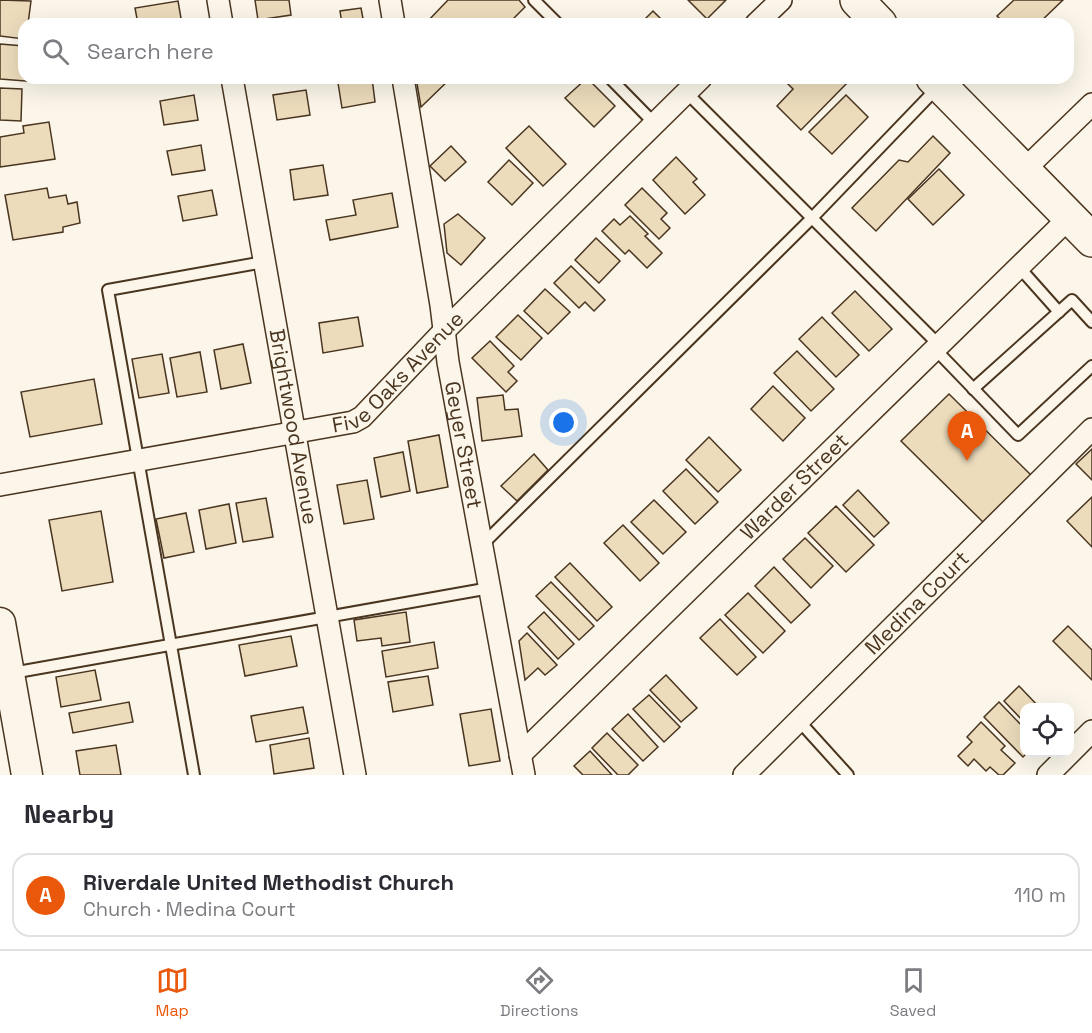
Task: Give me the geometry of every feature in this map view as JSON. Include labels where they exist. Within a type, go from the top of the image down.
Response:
[{"type":"main road","points":[[940,84],[1092,240]]},
{"type":"street","points":[[218,0],[221,18]]},
{"type":"street","points":[[390,0],[393,18]]},
{"type":"street","points":[[762,18],[780,0]]},
{"type":"street","name":"Brightwood Avenue","points":[[233,84],[355,775]]},
{"type":"street","name":"Geyer Street","points":[[404,84],[448,362],[522,765]]},
{"type":"street","name":"Five Oaks Avenue","points":[[0,485],[353,422],[362,417],[444,331],[694,85]]},
{"type":"street","points":[[1024,170],[1092,104]]},
{"type":"street","name":"Warder Street","points":[[522,765],[937,347],[1070,217]]},
{"type":"street","name":"Medina Court","points":[[744,775],[800,722],[1092,429]]},
{"type":"street","points":[[0,623],[27,775]]},
{"type":"street","points":[[1048,775],[1092,731]]},
{"type":"lane","points":[[534,0],[552,18]]},
{"type":"lane","points":[[616,84],[655,124]]},
{"type":"lane","points":[[482,545],[812,218],[934,84]]},
{"type":"lane","points":[[694,85],[812,218],[937,347],[1018,435],[1091,368]]},
{"type":"lane","points":[[194,775],[108,290],[264,262]]},
{"type":"lane","points":[[1019,267],[1059,312]]},
{"type":"lane","points":[[973,388],[1072,300],[1092,322]]},
{"type":"lane","points":[[9,674],[490,588]]},
{"type":"lane","points":[[800,722],[848,775]]},
{"type":"building","points":[[0,0],[31,1],[29,18],[18,18],[18,38],[0,36]]},
{"type":"building","points":[[255,0],[289,0],[291,15],[258,18]]},
{"type":"building","points":[[448,0],[519,0],[525,7],[514,18],[431,18]]},
{"type":"building","points":[[688,0],[726,0],[708,18]]},
{"type":"building","points":[[1014,0],[1063,0],[1044,18],[999,18],[997,16]]},
{"type":"building","points":[[178,1],[181,18],[137,18],[135,8]]},
{"type":"building","points":[[361,8],[363,18],[341,18],[340,11]]},
{"type":"building","points":[[653,11],[660,18],[646,18]]},
{"type":"building","points":[[0,44],[18,46],[18,80],[0,79]]},
{"type":"building","points":[[338,84],[373,84],[375,102],[342,108]]},
{"type":"building","points":[[417,84],[445,84],[421,107]]},
{"type":"building","points":[[580,84],[593,84],[615,106],[594,127],[565,98]]},
{"type":"building","points":[[788,84],[846,84],[801,130],[777,106],[793,89]]},
{"type":"building","points":[[0,88],[22,89],[21,121],[0,120]]},
{"type":"building","points":[[306,90],[310,115],[277,120],[273,95]]},
{"type":"building","points":[[194,95],[198,120],[164,125],[160,101]]},
{"type":"building","points":[[846,95],[868,117],[832,154],[809,132]]},
{"type":"building","points":[[49,122],[55,159],[0,167],[0,137],[24,133],[23,126]]},
{"type":"building","points":[[529,126],[566,164],[543,186],[506,148]]},
{"type":"building","points":[[933,136],[950,153],[876,231],[852,208],[899,160],[908,162]]},
{"type":"building","points":[[201,145],[205,170],[172,175],[167,151]]},
{"type":"building","points":[[451,146],[466,162],[445,181],[430,166]]},
{"type":"building","points":[[676,157],[697,179],[693,182],[705,195],[685,214],[653,180]]},
{"type":"building","points":[[509,160],[533,183],[512,205],[488,182]]},
{"type":"building","points":[[323,165],[328,195],[294,200],[290,170]]},
{"type":"building","points":[[939,169],[964,195],[933,225],[908,199]]},
{"type":"building","points":[[47,188],[49,198],[66,195],[68,204],[77,202],[80,223],[63,227],[63,232],[13,240],[5,195]]},
{"type":"building","points":[[642,188],[667,213],[661,219],[670,228],[659,239],[625,205]]},
{"type":"building","points":[[212,190],[217,215],[183,221],[178,196]]},
{"type":"building","points":[[392,193],[398,227],[330,240],[326,220],[356,215],[353,200]]},
{"type":"building","points":[[458,214],[485,238],[461,265],[447,253],[444,224]]},
{"type":"building","points":[[630,216],[648,234],[645,236],[662,253],[647,268],[629,250],[625,254],[602,231],[614,219],[620,225]]},
{"type":"building","points":[[596,238],[620,261],[599,283],[575,260]]},
{"type":"building","points":[[571,266],[605,300],[594,311],[585,302],[579,308],[554,283]]},
{"type":"building","points":[[545,289],[570,312],[548,334],[524,311]]},
{"type":"building","points":[[855,291],[892,329],[869,351],[832,313]]},
{"type":"building","points":[[518,315],[542,338],[521,360],[496,337]]},
{"type":"building","points":[[358,317],[363,346],[323,353],[319,323]]},
{"type":"building","points":[[822,317],[859,355],[836,377],[799,339]]},
{"type":"building","points":[[490,341],[514,366],[508,372],[517,381],[506,392],[472,358]]},
{"type":"building","points":[[243,344],[251,383],[221,389],[214,350]]},
{"type":"building","points":[[797,351],[834,389],[811,411],[774,373]]},
{"type":"building","points":[[200,352],[207,392],[177,397],[170,358]]},
{"type":"building","points":[[162,354],[169,393],[139,398],[132,359]]},
{"type":"building","points":[[94,379],[102,424],[30,437],[21,392]]},
{"type":"building","points":[[773,386],[805,418],[783,441],[751,409]]},
{"type":"building","points":[[949,394],[1034,478],[986,525],[901,441]]},
{"type":"building","points":[[503,395],[505,410],[518,409],[522,436],[482,441],[477,398]]},
{"type":"building","points":[[439,435],[448,487],[417,493],[408,441]]},
{"type":"building","points":[[709,437],[741,470],[718,492],[686,460]]},
{"type":"building","points":[[1092,449],[1092,480],[1076,464]]},
{"type":"building","points":[[403,452],[410,491],[381,497],[374,458]]},
{"type":"building","points":[[534,454],[548,470],[517,501],[501,486]]},
{"type":"building","points":[[686,469],[718,502],[695,524],[663,491]]},
{"type":"building","points":[[367,480],[374,519],[344,524],[337,485]]},
{"type":"building","points":[[858,490],[889,523],[874,537],[843,505]]},
{"type":"building","points":[[1092,497],[1092,547],[1067,521]]},
{"type":"building","points":[[266,498],[273,537],[243,542],[236,503]]},
{"type":"building","points":[[654,500],[686,532],[663,554],[631,522]]},
{"type":"building","points":[[229,504],[236,543],[206,549],[199,510]]},
{"type":"building","points":[[836,506],[874,545],[846,572],[808,533]]},
{"type":"building","points":[[101,511],[113,582],[62,591],[49,520]]},
{"type":"building","points":[[186,513],[194,552],[164,558],[156,519]]},
{"type":"building","points":[[623,525],[659,563],[640,581],[604,543]]},
{"type":"building","points":[[805,538],[833,566],[811,588],[783,559]]},
{"type":"building","points":[[570,563],[612,607],[597,621],[555,577]]},
{"type":"building","points":[[774,567],[810,605],[791,623],[755,586]]},
{"type":"building","points":[[551,582],[594,626],[579,640],[536,596]]},
{"type":"building","points":[[748,593],[785,631],[763,653],[725,615]]},
{"type":"building","points":[[406,612],[410,642],[382,646],[381,638],[357,641],[354,620]]},
{"type":"building","points":[[544,612],[574,644],[558,659],[528,627]]},
{"type":"building","points":[[720,619],[756,657],[737,675],[700,638]]},
{"type":"building","points":[[1068,626],[1092,650],[1092,680],[1053,641]]},
{"type":"building","points":[[527,633],[557,665],[545,675],[538,668],[525,680],[519,641]]},
{"type":"building","points":[[291,636],[297,666],[245,676],[239,645]]},
{"type":"building","points":[[434,642],[438,668],[386,677],[382,651]]},
{"type":"building","points":[[95,670],[101,700],[61,707],[56,677]]},
{"type":"building","points":[[666,675],[697,708],[681,722],[650,690]]},
{"type":"building","points":[[428,676],[433,705],[393,712],[388,682]]},
{"type":"building","points":[[1019,686],[1035,703],[1020,703],[1020,718],[1004,701]]},
{"type":"building","points":[[649,695],[680,727],[664,742],[633,709]]},
{"type":"building","points":[[129,702],[133,722],[73,733],[69,713]]},
{"type":"building","points":[[999,702],[1020,724],[1020,754],[984,717]]},
{"type":"building","points":[[303,707],[308,733],[256,742],[251,716]]},
{"type":"building","points":[[491,709],[500,761],[469,766],[460,714]]},
{"type":"building","points":[[628,714],[658,747],[643,761],[612,729]]},
{"type":"building","points":[[981,722],[1005,746],[1001,750],[1015,763],[1003,775],[999,775],[990,767],[986,771],[974,759],[968,766],[958,756],[972,742],[967,737]]},
{"type":"building","points":[[607,733],[638,765],[628,775],[618,775],[592,748]]},
{"type":"building","points":[[309,738],[314,768],[274,774],[270,745]]},
{"type":"building","points":[[116,745],[121,775],[80,775],[76,751]]},
{"type":"building","points":[[590,751],[612,775],[583,775],[574,766]]},
{"type":"place","name":"Riverdale United Methodist Church","points":[[967,461]]}]
